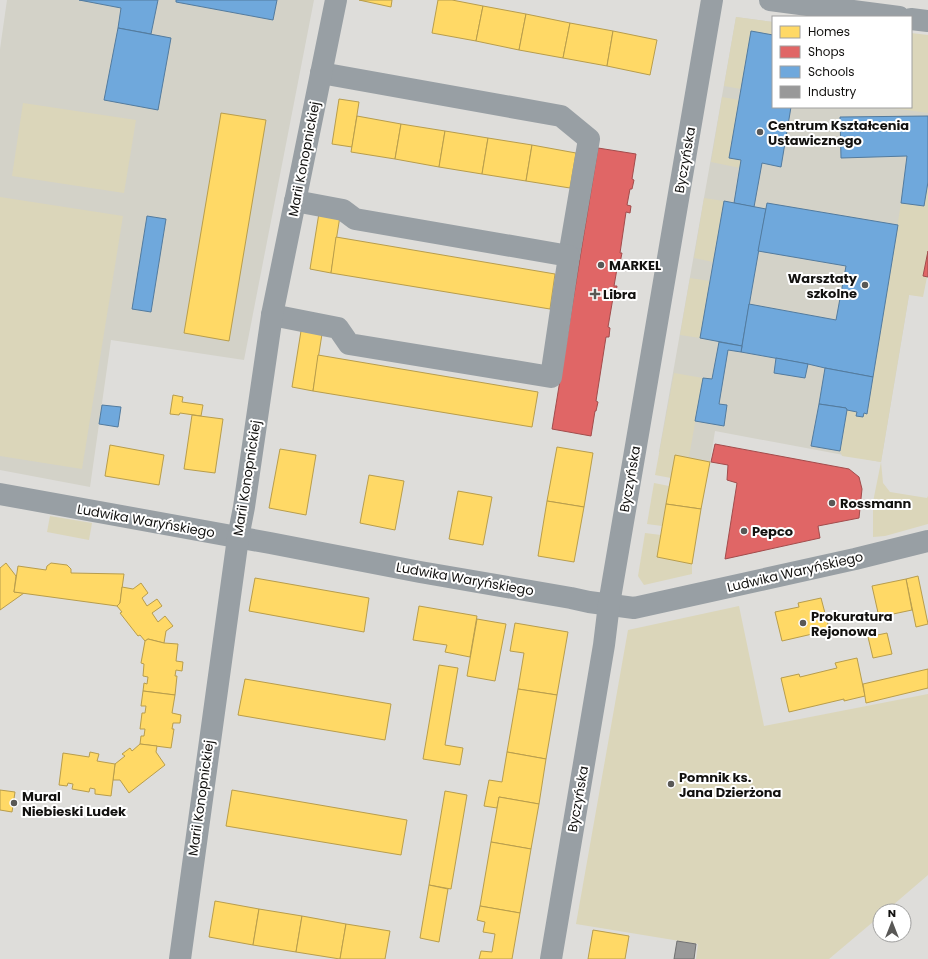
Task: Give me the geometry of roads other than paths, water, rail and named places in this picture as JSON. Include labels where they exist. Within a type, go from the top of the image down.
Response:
[{"type":"street","name":"Marii Konopnickiej","points":[[180,959],[238,538],[272,315],[336,0]]},
{"type":"street","name":"Byczyńska","points":[[551,959],[604,645],[609,604],[712,0]]},
{"type":"street","points":[[770,0],[891,16]]},
{"type":"street","points":[[912,18],[928,21]]},
{"type":"street","points":[[272,315],[338,328],[349,344],[551,377],[569,256],[589,140],[561,116],[321,73]]},
{"type":"street","points":[[295,201],[343,210],[355,219],[569,256]]},
{"type":"street","name":"Ludwika Waryńskiego","points":[[0,494],[420,572],[589,602],[634,608],[855,559],[928,541]]},
{"type":"place","name":"Centrum Kształcenia Ustawicznego","points":[[760,132]]},
{"type":"place","name":"MARKEL","points":[[601,265]]},
{"type":"place","name":"Warsztaty szkolne","points":[[865,285]]},
{"type":"place","name":"Libra","points":[[595,294]]},
{"type":"place","name":"Rossmann","points":[[832,503]]},
{"type":"place","name":"Pepco","points":[[744,531]]},
{"type":"place","name":"Prokuratura Rejonowa","points":[[803,623]]},
{"type":"place","name":"Pomnik ks. Jana Dzierżona","points":[[671,784]]},
{"type":"place","name":"Mural Niebieski Ludek","points":[[14,803]]}]
